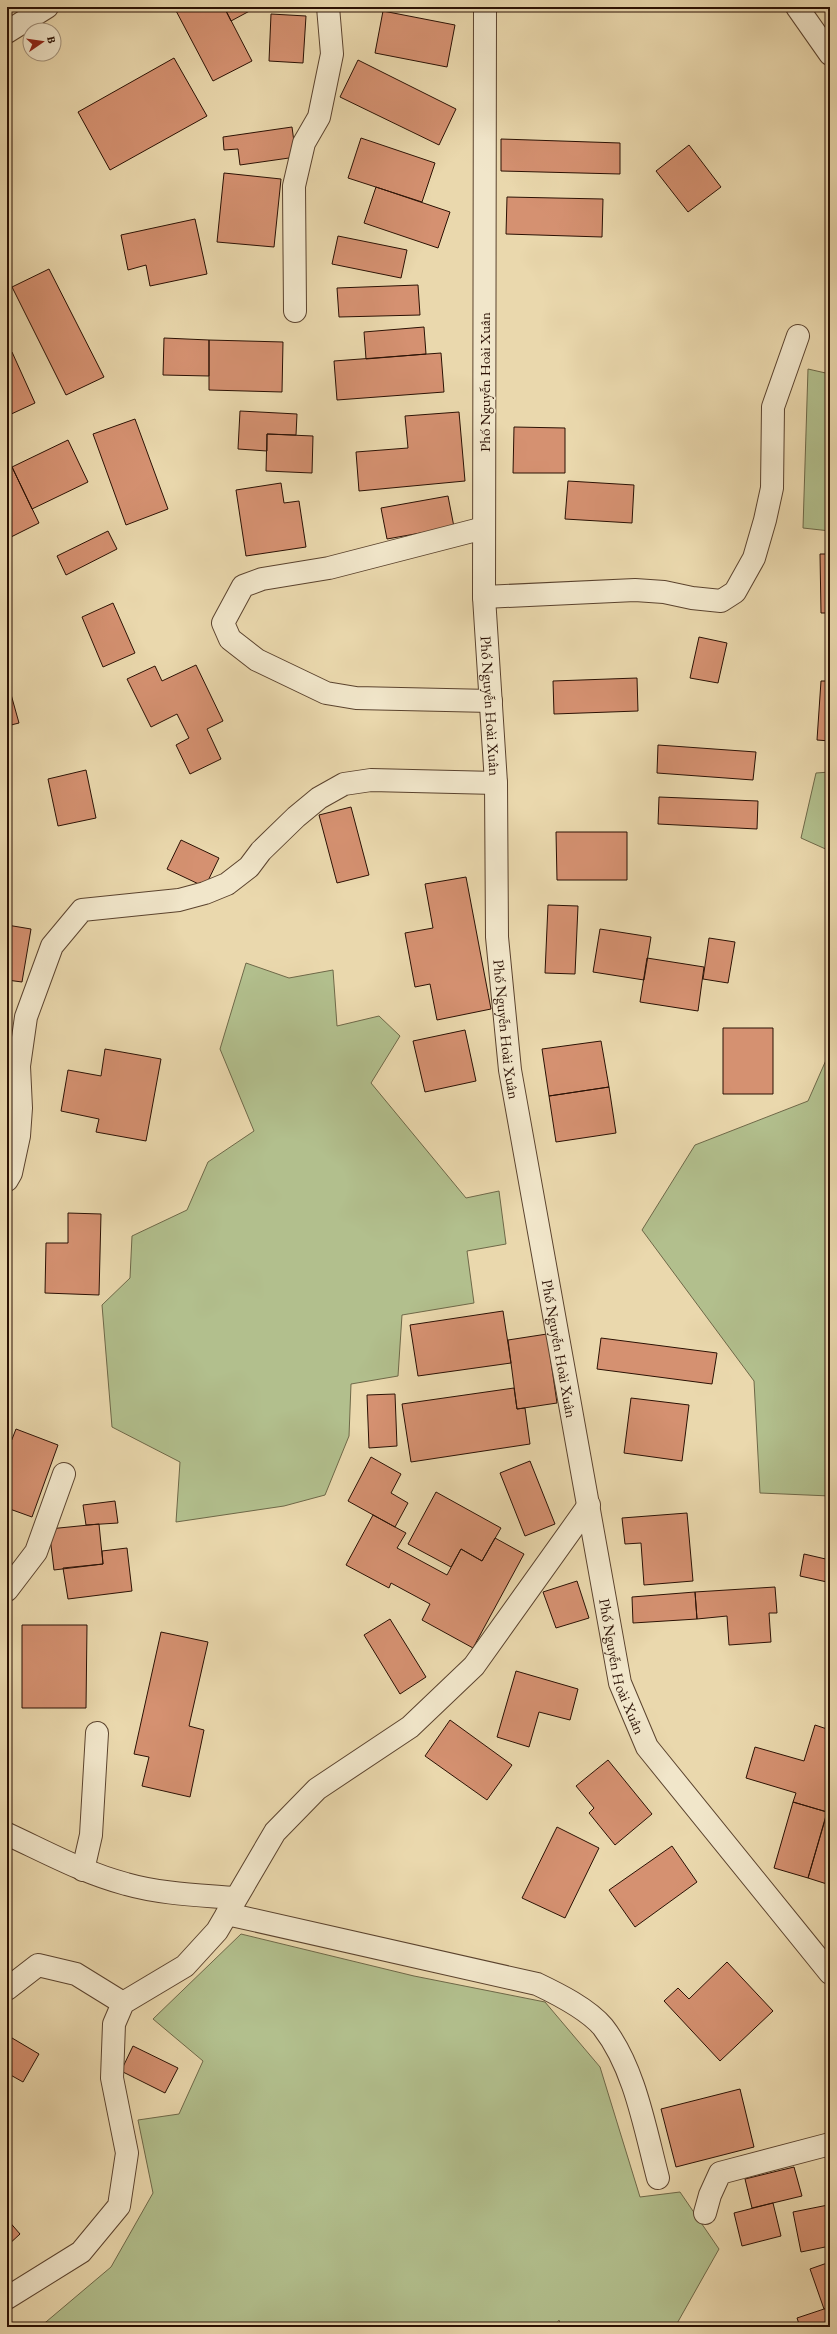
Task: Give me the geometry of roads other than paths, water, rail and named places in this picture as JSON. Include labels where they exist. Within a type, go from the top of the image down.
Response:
[{"type":"street","points":[[7,32],[47,7]]},
{"type":"street","points":[[295,312],[294,186],[304,143],[319,117],[332,54],[328,7]]},
{"type":"street","name":"Phố Nguyễn Hoài Xuân","points":[[485,7],[484,597],[496,784],[497,937],[510,1070],[620,1683],[647,1747],[826,1957]]},
{"type":"street","points":[[797,7],[830,54]]},
{"type":"street","points":[[484,597],[635,590],[664,592],[692,598],[721,601],[735,592],[754,558],[765,520],[772,488],[773,407],[798,336]]},
{"type":"street","points":[[484,528],[329,568],[262,579],[243,586],[223,623],[230,639],[257,660],[326,693],[356,698],[491,701]]},
{"type":"street","points":[[7,1180],[11,1173],[19,1136],[21,1108],[20,1066],[26,1017],[52,946],[82,910],[179,900],[205,894],[227,884],[249,868],[261,851],[296,817],[319,798],[344,784],[371,780],[496,784]]},
{"type":"street","points":[[7,1590],[36,1552],[64,1474]]},
{"type":"street","points":[[7,2298],[81,2252],[119,2206],[127,2153],[112,2078],[114,2024],[123,2003],[185,1966],[217,1931],[275,1832],[317,1789],[410,1727],[474,1666],[589,1505]]},
{"type":"street","points":[[83,1870],[91,1835],[97,1733]]},
{"type":"street","points":[[7,1834],[83,1870],[126,1884],[231,1906],[537,1984],[566,1997],[602,2026],[627,2066],[658,2178]]},
{"type":"street","points":[[7,1989],[38,1965],[76,1974],[123,2003]]},
{"type":"street","points":[[705,2213],[710,2195],[720,2173],[830,2144]]}]
